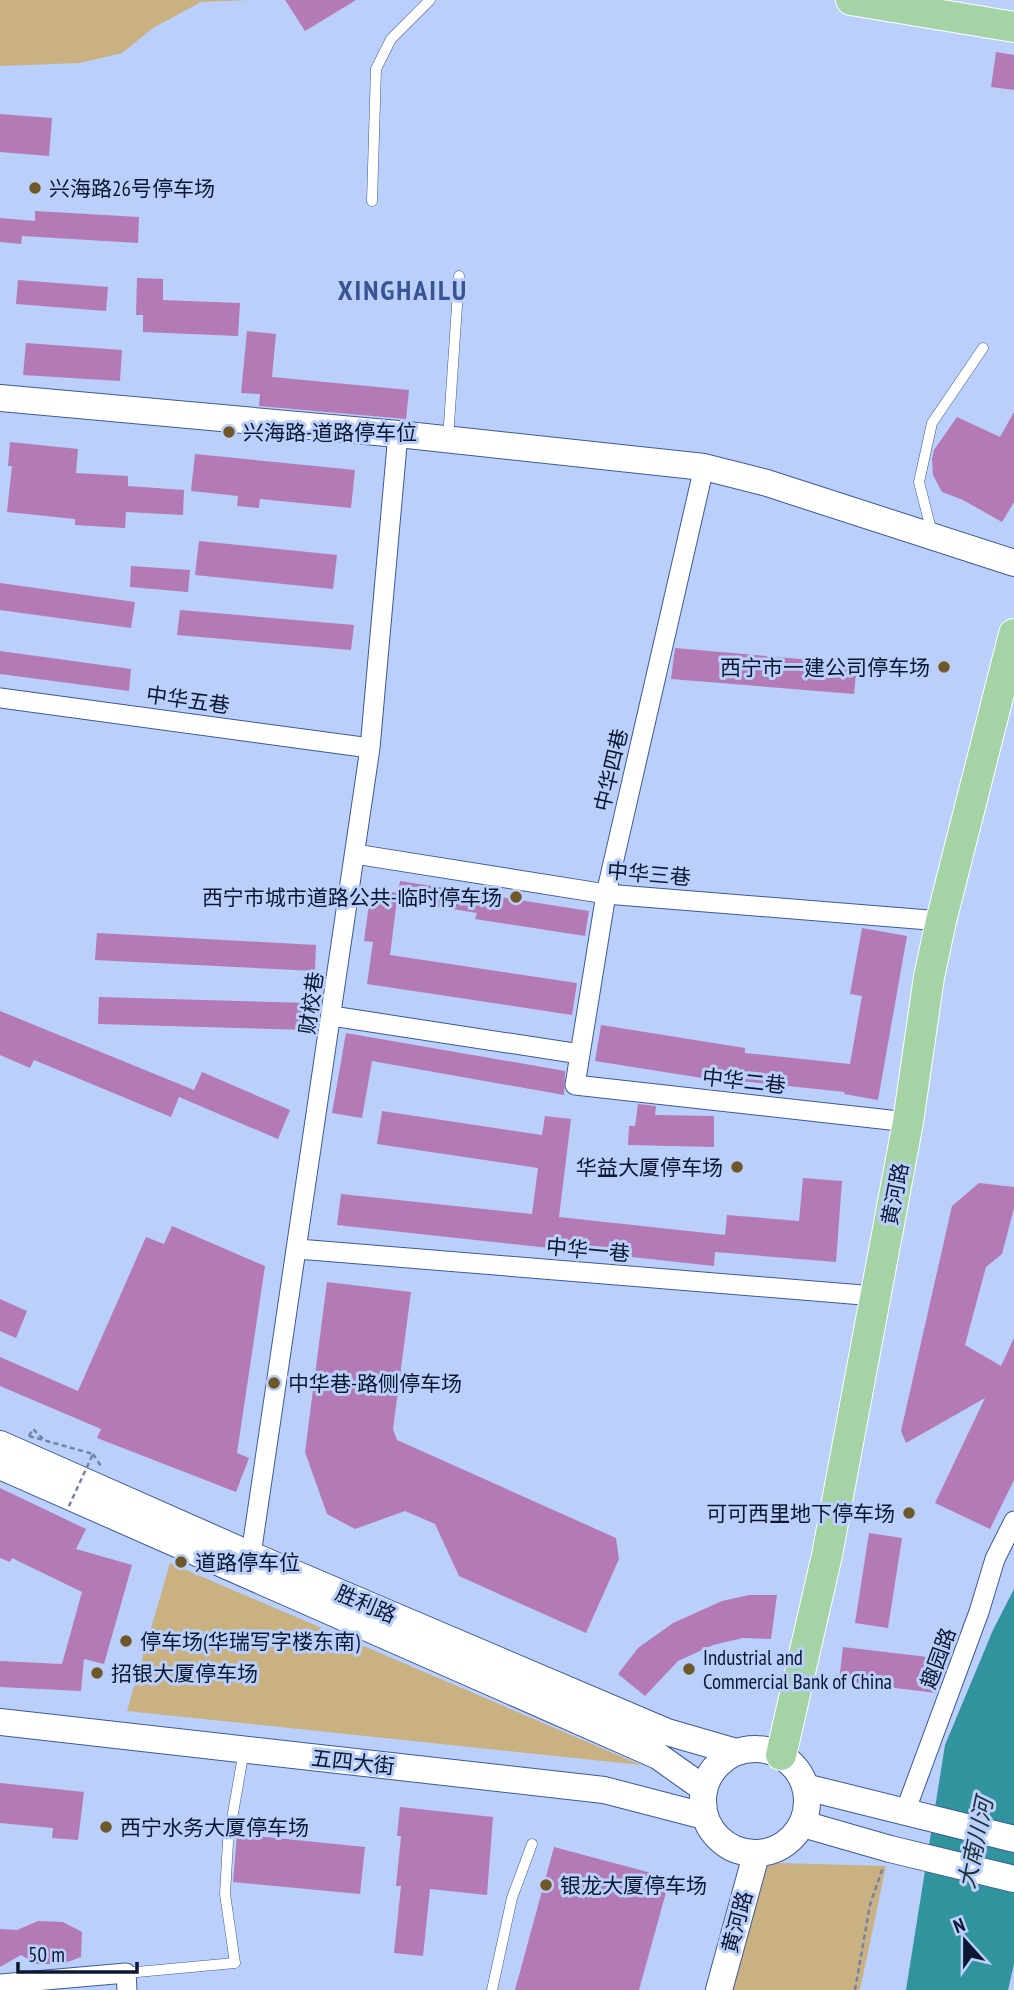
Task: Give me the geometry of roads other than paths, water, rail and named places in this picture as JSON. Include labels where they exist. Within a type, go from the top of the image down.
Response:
[{"type":"main road","points":[[850,0],[1014,27]]},
{"type":"main road","points":[[965,0],[1014,8]]},
{"type":"main road","points":[[0,398],[397,434],[704,467],[767,483],[1014,563]]},
{"type":"main road","name":"黄河路","points":[[781,1755],[827,1555],[908,1122],[929,977],[1014,634]]},
{"type":"main road","name":"胜利路","points":[[0,1444],[250,1566],[658,1756],[704,1788]]},
{"type":"main road","name":"胜利路","points":[[0,1466],[667,1732],[736,1752]]},
{"type":"main road","name":"五四大街","points":[[0,1722],[604,1790],[704,1816]]},
{"type":"main road","points":[[754,1748],[781,1755],[798,1769],[804,1779],[808,1806],[803,1824],[795,1837],[780,1848],[756,1855],[731,1849],[716,1838],[704,1816],[704,1788],[714,1768],[736,1752],[754,1748]]},
{"type":"main road","points":[[805,1787],[1014,1839]]},
{"type":"main road","points":[[803,1824],[1014,1879]]},
{"type":"main road","name":"黄河路","points":[[719,1990],[756,1855]]},
{"type":"street","name":"财校巷","points":[[250,1566],[370,748],[397,434]]},
{"type":"street","name":"中华四巷","points":[[575,1085],[606,894],[704,467]]},
{"type":"street","name":"中华五巷","points":[[0,698],[370,748]]},
{"type":"street","name":"中华三巷","points":[[355,854],[606,894],[941,921]]},
{"type":"street","points":[[332,1016],[580,1054]]},
{"type":"street","name":"中华二巷","points":[[575,1085],[908,1122]]},
{"type":"street","name":"中华一巷","points":[[298,1250],[875,1296]]},
{"type":"street","name":"趣园路","points":[[912,1814],[995,1559],[1014,1521]]},
{"type":"street","points":[[0,1984],[127,1981]]},
{"type":"lane","points":[[372,201],[376,69],[391,39],[430,0]]},
{"type":"lane","points":[[448,439],[459,276]]},
{"type":"lane","points":[[933,537],[919,482],[932,423],[984,348]]},
{"type":"lane","points":[[127,1981],[234,1963],[225,1895],[228,1842],[244,1749]]},
{"type":"lane","points":[[492,1990],[512,1898],[531,1844]]},
{"type":"water","name":"大南川河","points":[[1014,1589],[1014,1964],[1008,1990],[906,1990],[945,1745],[993,1630]]},
{"type":"place","name":"兴海路26号停车场","points":[[35,188]]},
{"type":"place","name":"兴海路-道路停车位","points":[[229,432]]},
{"type":"place","name":"西宁市一建公司停车场","points":[[944,667]]},
{"type":"place","name":"西宁市城市道路公共-临时停车场","points":[[516,897]]},
{"type":"place","name":"华益大厦停车场","points":[[737,1167]]},
{"type":"place","name":"中华巷-路侧停车场","points":[[274,1383]]},
{"type":"place","name":"可可西里地下停车场","points":[[909,1513]]},
{"type":"place","name":"道路停车位","points":[[181,1562]]},
{"type":"place","name":"停车场(华瑞写字楼东南)","points":[[126,1641]]},
{"type":"place","name":"Industrial and Commercial Bank of China","points":[[689,1669]]},
{"type":"place","name":"招银大厦停车场","points":[[97,1673]]},
{"type":"place","name":"西宁水务大厦停车场","points":[[106,1827]]},
{"type":"place","name":"银龙大厦停车场","points":[[546,1885]]},
{"type":"district","name":"XINGHAILU","points":[[403,289]]}]
